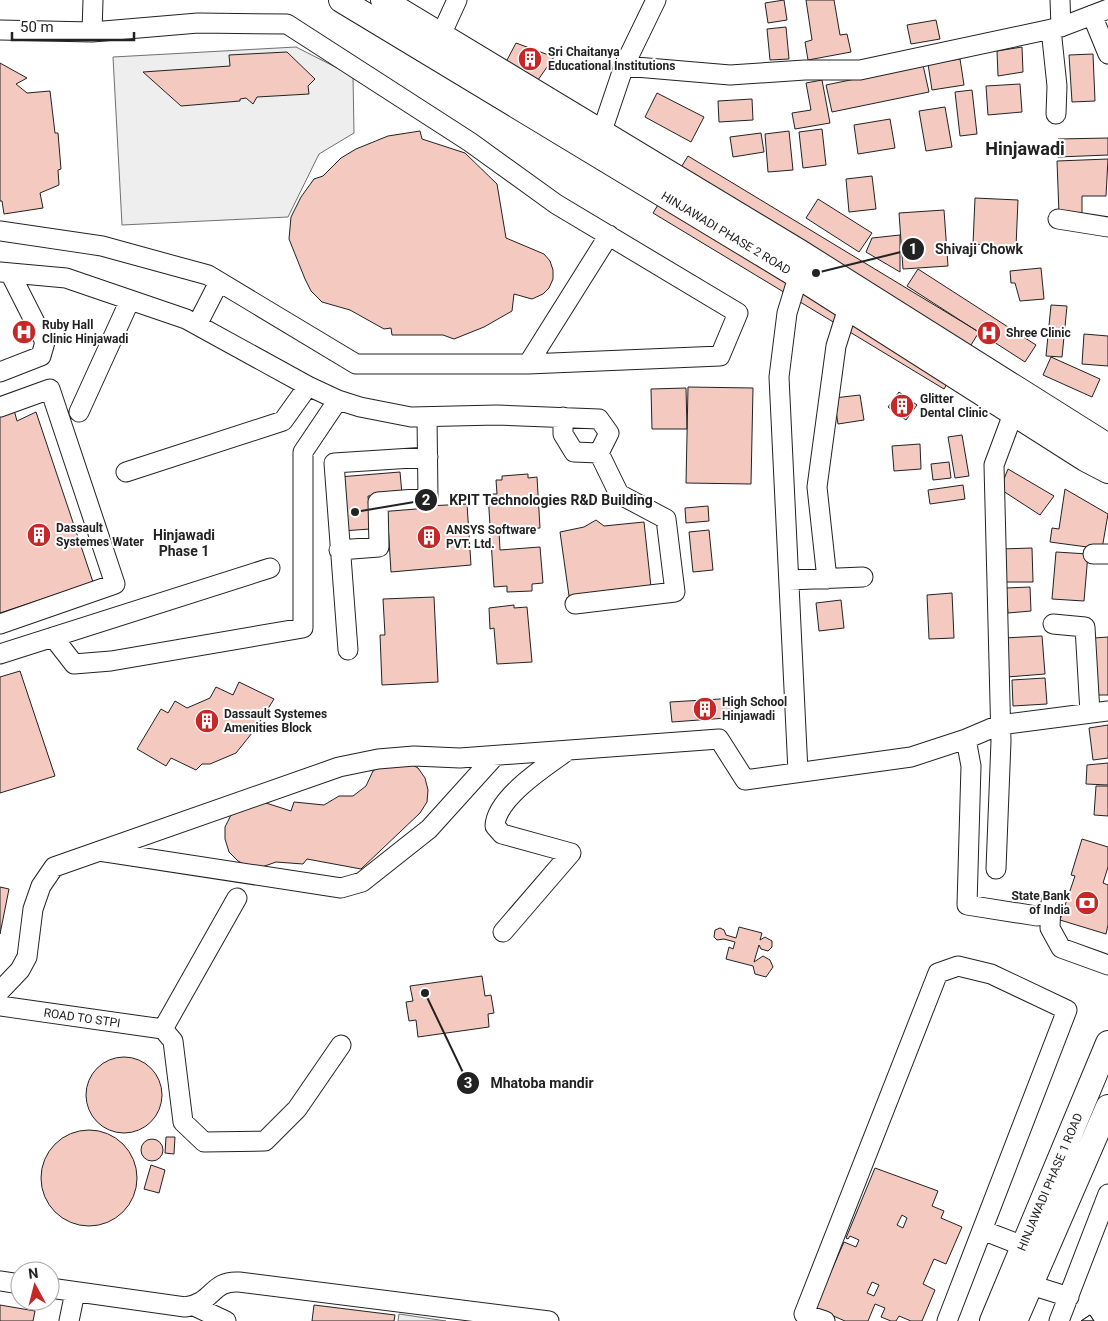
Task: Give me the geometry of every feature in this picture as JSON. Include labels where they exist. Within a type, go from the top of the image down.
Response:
[{"type":"main road","name":"HINJAWADI PHASE 2 ROAD","points":[[341,0],[798,277],[1013,414],[1108,471]]},
{"type":"main road","name":"HINJAWADI PHASE 2 ROAD","points":[[383,0],[602,131],[1108,445]]},
{"type":"main road","name":"HINJAWADI PHASE 1 ROAD","points":[[992,1321],[1108,1043]]},
{"type":"main road","name":"HINJAWADI PHASE 1 ROAD","points":[[1015,1321],[1108,1107]]},
{"type":"street","points":[[92,32],[93,0]]},
{"type":"street","points":[[441,35],[457,0]]},
{"type":"street","points":[[602,131],[624,66],[656,0]]},
{"type":"street","points":[[1056,114],[1056,28],[1060,0]]},
{"type":"street","points":[[624,66],[730,75],[806,70],[860,70],[1056,28],[1102,8],[1108,54]]},
{"type":"street","points":[[0,30],[92,32],[198,23],[287,24],[470,142],[556,204],[738,313],[720,356],[528,364],[356,364],[208,275],[102,246],[0,231]]},
{"type":"street","points":[[1058,219],[1108,227]]},
{"type":"street","points":[[528,364],[609,235]]},
{"type":"street","points":[[5,272],[66,278],[197,324],[308,386],[338,400],[360,407],[403,415],[497,415],[599,419],[609,433],[599,453]]},
{"type":"street","points":[[0,372],[41,356],[45,342],[5,272]]},
{"type":"street","points":[[798,277],[787,313],[779,376],[798,772]]},
{"type":"street","points":[[197,324],[219,282]]},
{"type":"street","points":[[79,412],[130,300]]},
{"type":"street","points":[[826,579],[817,487],[836,346],[848,308]]},
{"type":"street","points":[[126,472],[284,421],[308,386]]},
{"type":"street","points":[[0,407],[50,388],[115,584],[0,624]]},
{"type":"street","points":[[53,637],[74,664],[111,661],[303,628],[303,452],[338,400]]},
{"type":"street","points":[[996,869],[1001,741],[999,725],[994,465],[1013,414]]},
{"type":"street","points":[[339,550],[378,547],[378,502],[428,498],[427,416]]},
{"type":"street","points":[[563,418],[564,434],[574,452],[599,453]]},
{"type":"street","points":[[575,604],[676,592],[666,519],[619,494],[599,453]]},
{"type":"street","points":[[348,650],[339,550],[334,463],[428,457]]},
{"type":"street","points":[[0,654],[270,568]]},
{"type":"street","points":[[789,580],[863,578]]},
{"type":"street","points":[[0,991],[20,970],[26,957],[33,909],[41,886],[47,876],[54,867],[98,850],[339,767],[396,758],[495,756],[719,739],[745,780],[911,757],[966,739],[999,725],[1099,712],[1085,626],[1053,624]]},
{"type":"street","points":[[966,739],[971,766],[967,905],[1037,916]]},
{"type":"street","points":[[503,932],[571,853],[502,834],[495,826],[495,817],[514,793],[568,750]]},
{"type":"street","points":[[98,850],[341,888],[362,882],[429,829],[495,756]]},
{"type":"street","points":[[237,898],[163,1029],[173,1041],[183,1122],[204,1142],[264,1141],[297,1109],[341,1045]]},
{"type":"street","points":[[1050,902],[1050,928],[1060,948],[1108,965]]},
{"type":"street","points":[[825,1321],[804,1314],[938,973],[958,966],[991,974],[1068,1010],[947,1321]]},
{"type":"street","name":"ROAD TO STPI","points":[[0,1006],[163,1029]]},
{"type":"street","points":[[1059,1321],[1108,1194]]},
{"type":"street","points":[[982,1230],[1023,1246]]},
{"type":"street","points":[[60,1290],[176,1306],[194,1306],[202,1303],[218,1286],[230,1281],[549,1321]]},
{"type":"street","points":[[1031,1285],[1069,1297]]},
{"type":"street","points":[[69,1321],[75,1292]]},
{"type":"street","points":[[194,1306],[226,1321]]},
{"type":"shaded area","points":[[296,47],[353,76],[354,133],[319,154],[288,217],[122,225],[113,57]]},
{"type":"shaded area","points":[[399,1314],[446,1321],[398,1321]]},
{"type":"building","points":[[784,0],[787,20],[768,23],[765,3]]},
{"type":"building","points":[[806,0],[834,0],[840,35],[847,34],[851,52],[808,60],[805,42],[812,40]]},
{"type":"building","points":[[936,20],[940,39],[911,44],[907,25]]},
{"type":"building","points":[[786,27],[789,59],[770,60],[767,29]]},
{"type":"building","name":"Sri Chaitanya Educational Institutions","points":[[516,43],[554,57],[538,80],[506,62]]},
{"type":"building","points":[[1022,47],[1023,72],[998,76],[997,51]]},
{"type":"building","points":[[287,52],[315,79],[308,86],[309,94],[257,97],[253,104],[246,98],[240,99],[240,101],[181,106],[143,72],[230,66],[229,55]]},
{"type":"building","points":[[1093,54],[1095,101],[1072,102],[1069,55]]},
{"type":"building","points":[[960,59],[964,85],[932,90],[928,64]]},
{"type":"building","points":[[0,63],[27,78],[16,84],[27,93],[50,91],[55,133],[58,133],[61,169],[58,170],[59,185],[40,193],[43,208],[4,214],[2,201],[0,201]]},
{"type":"building","points":[[923,65],[929,92],[832,112],[826,85]]},
{"type":"building","points":[[822,80],[830,123],[795,129],[792,113],[811,110],[806,83]]},
{"type":"building","points":[[1020,84],[1022,112],[988,115],[986,86]]},
{"type":"building","points":[[972,90],[977,134],[960,136],[955,92]]},
{"type":"building","points":[[657,93],[704,117],[691,142],[645,117]]},
{"type":"building","points":[[752,99],[753,120],[719,122],[718,101]]},
{"type":"building","points":[[945,107],[952,147],[926,151],[919,111]]},
{"type":"building","points":[[890,119],[895,148],[858,154],[854,125]]},
{"type":"building","points":[[822,129],[826,165],[803,168],[799,132]]},
{"type":"building","points":[[420,131],[422,139],[465,153],[497,184],[506,238],[544,254],[550,261],[553,270],[553,279],[549,288],[543,294],[532,299],[514,294],[512,311],[484,327],[454,339],[443,335],[392,335],[391,328],[384,329],[350,310],[322,302],[311,291],[289,239],[291,217],[301,197],[314,179],[323,176],[341,158],[356,149],[388,136]]},
{"type":"building","points":[[789,131],[793,170],[768,172],[765,134]]},
{"type":"building","points":[[761,133],[764,152],[733,157],[730,137]]},
{"type":"building","points":[[1108,138],[1108,155],[1058,157],[1058,139]]},
{"type":"building","points":[[688,156],[979,332],[944,389],[653,213]]},
{"type":"building","points":[[1108,159],[1106,196],[1082,196],[1082,214],[1059,214],[1057,161]]},
{"type":"building","points":[[872,176],[876,209],[849,212],[846,179]]},
{"type":"building","points":[[975,198],[1018,200],[1016,247],[973,244]]},
{"type":"building","points":[[818,199],[872,233],[859,252],[806,218]]},
{"type":"building","points":[[944,210],[948,266],[903,269],[899,213]]},
{"type":"building","points":[[900,235],[900,272],[866,252],[872,238]]},
{"type":"building","points":[[1041,268],[1044,299],[1020,301],[1015,283],[1011,283],[1010,271]]},
{"type":"building","points":[[918,269],[1036,345],[1025,362],[907,286]]},
{"type":"building","points":[[1051,305],[1067,306],[1062,357],[1046,356]]},
{"type":"building","points":[[1084,334],[1108,336],[1108,366],[1082,364]]},
{"type":"building","points":[[1051,357],[1100,379],[1092,397],[1043,375]]},
{"type":"building","points":[[688,387],[753,388],[751,484],[686,483]]},
{"type":"building","points":[[686,388],[687,429],[652,429],[651,389]]},
{"type":"building","name":"Glitter Dental Clinic","points":[[899,392],[917,405],[906,420],[888,407]]},
{"type":"building","points":[[860,395],[864,420],[838,424],[834,398]]},
{"type":"building","name":"Dassault Systemes Water","points":[[14,410],[17,421],[36,412],[93,582],[0,613],[0,414]]},
{"type":"building","points":[[962,435],[969,476],[955,478],[948,437]]},
{"type":"building","points":[[920,444],[921,469],[894,471],[892,446]]},
{"type":"building","points":[[949,462],[951,478],[933,480],[931,464]]},
{"type":"building","points":[[1008,469],[1054,496],[1040,515],[1000,489]]},
{"type":"building","points":[[400,472],[402,494],[368,496],[370,529],[342,531],[339,477]]},
{"type":"building","points":[[528,474],[528,478],[537,477],[540,528],[499,531],[500,550],[540,547],[543,583],[532,584],[532,591],[507,592],[507,586],[494,587],[488,494],[497,494],[496,480],[502,480],[502,476]]},
{"type":"building","points":[[963,485],[965,499],[930,504],[928,490]]},
{"type":"building","points":[[1065,489],[1108,514],[1102,549],[1050,542],[1052,528],[1059,529]]},
{"type":"building","name":"ANSYS Software PVT. Ltd.","points":[[467,504],[471,565],[391,572],[387,508]]},
{"type":"building","points":[[708,506],[709,521],[686,523],[685,508]]},
{"type":"building","points":[[596,520],[604,526],[644,522],[651,587],[569,596],[560,532],[584,527]]},
{"type":"building","points":[[709,530],[713,570],[693,572],[689,532]]},
{"type":"building","points":[[1032,548],[1033,582],[1002,582],[1001,549]]},
{"type":"building","points":[[1056,552],[1088,554],[1084,601],[1052,599]]},
{"type":"building","points":[[1030,587],[1031,611],[1008,613],[1006,588]]},
{"type":"building","points":[[952,593],[954,638],[929,639],[927,595]]},
{"type":"building","points":[[434,597],[438,682],[382,685],[380,635],[385,635],[383,599]]},
{"type":"building","points":[[841,600],[844,628],[819,631],[816,603]]},
{"type":"building","points":[[514,605],[514,608],[527,607],[532,662],[497,664],[494,628],[490,629],[489,608]]},
{"type":"building","points":[[1042,636],[1045,674],[1007,677],[1004,638]]},
{"type":"building","points":[[1108,637],[1108,695],[1096,695],[1094,638]]},
{"type":"building","points":[[20,671],[55,776],[0,793],[0,677]]},
{"type":"building","points":[[1045,678],[1047,704],[1013,706],[1012,680]]},
{"type":"building","name":"Dassault Systemes Amenities Block","points":[[239,682],[274,699],[256,728],[236,753],[210,764],[202,764],[196,770],[171,758],[166,766],[137,749],[161,709],[168,713],[175,701],[187,708],[210,698],[216,687],[233,695]]},
{"type":"building","name":"High School Hinjawadi","points":[[737,698],[740,717],[672,722],[670,702]]},
{"type":"building","points":[[1108,725],[1108,758],[1093,760],[1089,728]]},
{"type":"building","points":[[407,762],[418,768],[425,778],[428,790],[427,802],[420,813],[361,869],[307,859],[303,864],[276,862],[262,867],[249,867],[238,861],[229,852],[225,839],[225,827],[231,815],[240,806],[252,802],[266,803],[291,811],[294,802],[324,805],[339,796],[353,796],[366,786],[373,771],[383,764]]},
{"type":"building","points":[[1108,763],[1108,785],[1086,784],[1087,765]]},
{"type":"building","points":[[1096,786],[1108,786],[1108,816],[1094,815]]},
{"type":"building","name":"State Bank of India","points":[[1082,839],[1108,847],[1108,867],[1103,883],[1108,885],[1108,925],[1106,934],[1060,920],[1075,876],[1071,875]]},
{"type":"building","points":[[0,887],[9,889],[0,934]]},
{"type":"building","points":[[739,927],[762,933],[760,940],[765,937],[772,941],[772,947],[768,951],[761,949],[759,945],[754,962],[763,956],[770,960],[773,967],[766,977],[755,974],[753,966],[726,959],[729,947],[733,949],[735,942],[724,939],[717,940],[714,937],[715,930],[720,928],[724,930],[726,935],[736,938]]},
{"type":"building","points":[[482,976],[485,996],[491,995],[494,1013],[488,1014],[489,1027],[418,1037],[416,1020],[409,1021],[406,1002],[413,1001],[410,986]]},
{"type":"building","points":[[124,1057],[139,1060],[151,1068],[159,1080],[162,1095],[159,1110],[151,1122],[139,1130],[124,1133],[109,1130],[97,1122],[89,1110],[86,1095],[89,1080],[97,1068],[109,1060]]},
{"type":"building","points":[[89,1130],[107,1134],[123,1144],[133,1160],[137,1178],[133,1196],[123,1212],[107,1222],[89,1226],[71,1222],[55,1212],[45,1196],[41,1178],[45,1160],[55,1144],[71,1134]]},
{"type":"building","points":[[166,1137],[175,1137],[174,1154],[165,1153]]},
{"type":"building","points":[[148,1139],[156,1139],[163,1146],[163,1154],[156,1161],[148,1161],[141,1154],[141,1146]]},
{"type":"building","points":[[151,1165],[165,1170],[159,1193],[144,1189]]},
{"type":"building","points":[[875,1168],[938,1191],[932,1206],[944,1211],[941,1218],[962,1227],[946,1264],[934,1259],[923,1284],[935,1290],[922,1321],[911,1321],[899,1316],[896,1321],[891,1321],[881,1317],[885,1308],[875,1304],[868,1321],[845,1321],[815,1308],[844,1242],[856,1247],[859,1240],[850,1236],[848,1239],[846,1238]],"holes":[[[902,1215],[907,1218],[903,1228],[897,1225]],[[872,1282],[879,1285],[874,1296],[867,1293]]]},
{"type":"building","points":[[0,1305],[10,1307],[10,1311],[35,1311],[33,1321],[0,1321]]},
{"type":"building","points":[[314,1305],[395,1315],[394,1321],[312,1321]]},
{"type":"building","points":[[1090,1315],[1094,1321],[1081,1321]]},
{"type":"building","points":[[1090,1315],[1094,1321],[1081,1321]]},
{"type":"place","name":"Sri Chaitanya Educational Institutions","points":[[530,59]]},
{"type":"place","name":"Shivaji Chowk","points":[[816,273]]},
{"type":"place","name":"Ruby Hall Clinic Hinjawadi","points":[[24,332]]},
{"type":"place","name":"Shree Clinic","points":[[989,333]]},
{"type":"place","name":"Glitter Dental Clinic","points":[[902,406]]},
{"type":"place","name":"KPIT Technologies R&D Building","points":[[355,512]]},
{"type":"place","name":"Dassault Systemes Water","points":[[39,535]]},
{"type":"place","name":"ANSYS Software PVT. Ltd.","points":[[429,537]]},
{"type":"place","name":"High School Hinjawadi","points":[[705,709]]},
{"type":"place","name":"Dassault Systemes Amenities Block","points":[[207,721]]},
{"type":"place","name":"State Bank of India","points":[[1087,903]]},
{"type":"place","name":"Mhatoba mandir","points":[[425,993]]},
{"type":"district","name":"Hinjawadi","points":[[1025,149]]},
{"type":"district","name":"Hinjawadi Phase 1","points":[[184,544]]}]
